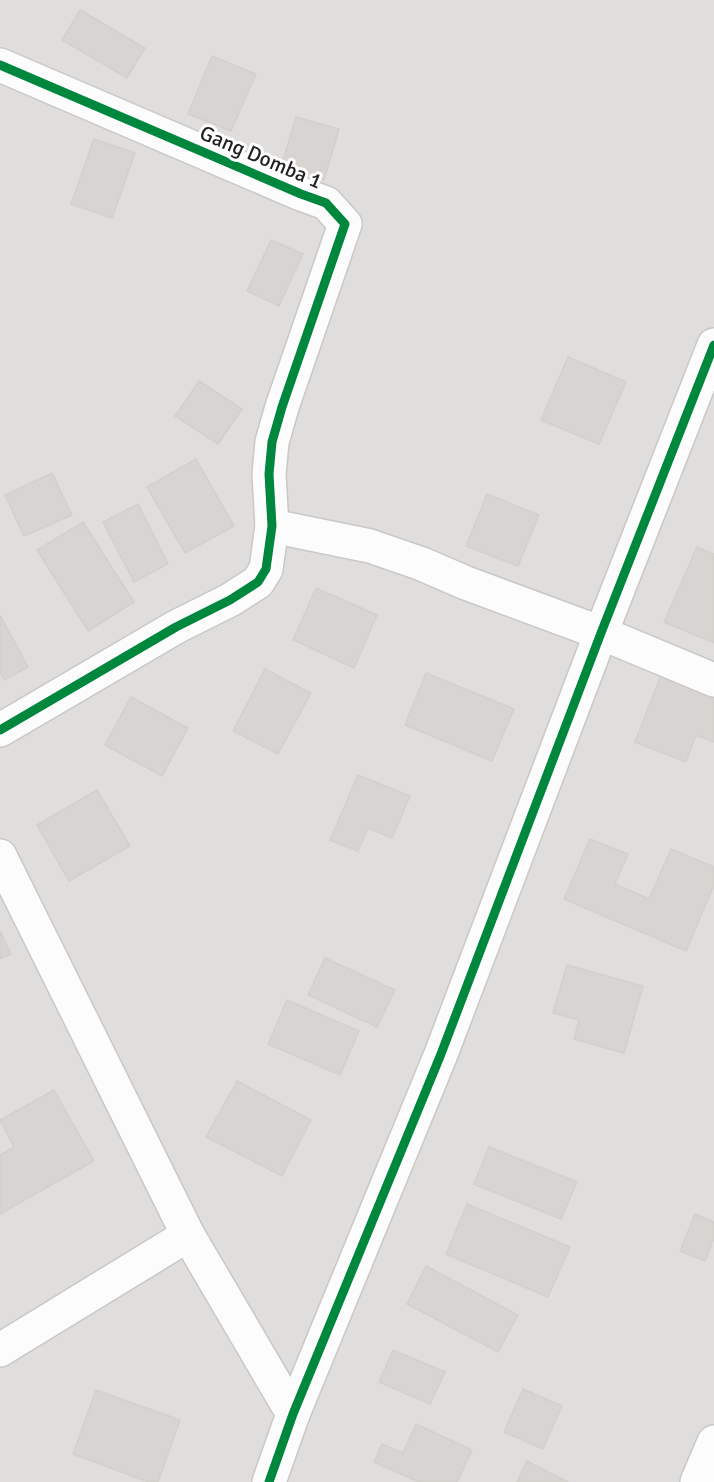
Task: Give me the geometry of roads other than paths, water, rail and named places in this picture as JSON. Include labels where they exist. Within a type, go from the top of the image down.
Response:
[{"type":"street","name":"Gang Domba 1","points":[[0,65],[326,203],[345,224],[272,442],[269,474],[272,526]]},
{"type":"street","points":[[269,1482],[293,1414],[441,1054],[601,633],[714,345]]},
{"type":"street","points":[[0,730],[258,582],[266,569],[272,526],[370,546],[422,564],[466,583],[601,633],[714,680]]},
{"type":"street","points":[[0,856],[188,1235],[293,1414]]},
{"type":"street","points":[[0,1350],[188,1235]]},
{"type":"street","points":[[696,1482],[714,1442]]}]
